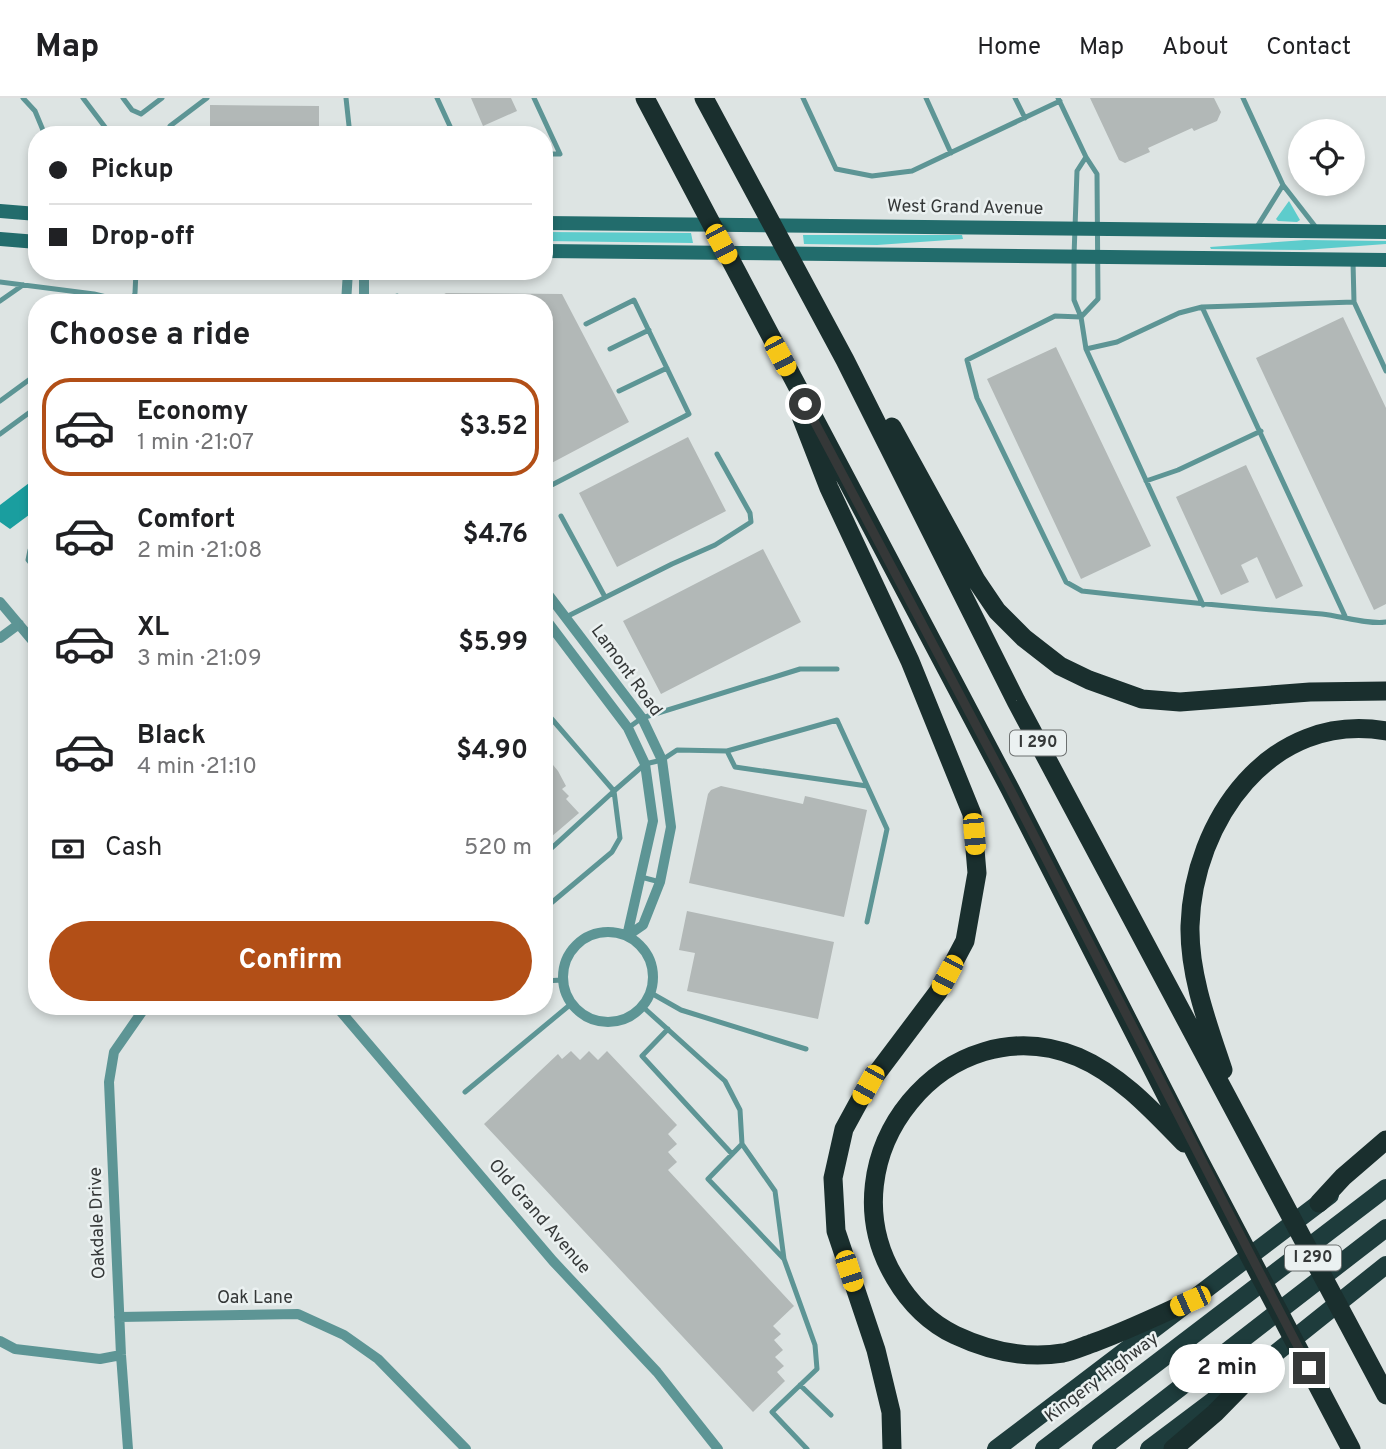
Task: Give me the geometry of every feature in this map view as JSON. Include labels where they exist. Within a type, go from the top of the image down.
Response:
[{"type":"highway","name":"I 290","points":[[645,98],[1010,789],[1198,1158],[1348,1444]]},
{"type":"highway","name":"I 290","points":[[704,98],[845,360],[1016,701],[1386,1395]]},
{"type":"highway","points":[[780,356],[824,476],[910,661],[972,814],[977,873],[965,941],[938,992],[868,1085],[844,1129],[834,1178],[836,1231],[876,1350],[891,1412],[892,1449]]},
{"type":"highway","points":[[845,360],[894,429],[976,580],[997,611],[1024,638],[1060,666],[1089,680],[1142,699],[1180,702],[1310,692],[1386,691]]},
{"type":"highway","points":[[1240,1121],[1212,1038],[1192,955],[1192,904],[1206,845],[1224,809],[1239,788],[1274,756],[1318,733],[1348,729],[1386,731]]},
{"type":"highway","points":[[1190,1301],[1066,1353],[1016,1354],[970,1342],[931,1320],[900,1287],[887,1265],[877,1239],[872,1187],[883,1144],[902,1110],[918,1093],[937,1076],[962,1061],[985,1052],[1014,1047],[1059,1051],[1078,1057],[1113,1076],[1154,1112],[1198,1158]]},
{"type":"highway","points":[[1319,1203],[1343,1177],[1386,1140]]},
{"type":"highway","points":[[996,1449],[1386,1151]]},
{"type":"highway","name":"Kingery Highway","points":[[1044,1449],[1386,1188]]},
{"type":"highway","points":[[1101,1449],[1386,1228]]},
{"type":"highway","points":[[1149,1449],[1266,1361],[1386,1265]]},
{"type":"highway","points":[[1173,1449],[1215,1413],[1266,1361]]},
{"type":"main road","points":[[0,211],[28,213]]},
{"type":"main road","name":"West Grand Avenue","points":[[553,223],[1386,232]]},
{"type":"main road","points":[[0,239],[28,241]]},
{"type":"main road","points":[[553,251],[1386,260]]},
{"type":"street","name":"Lamont Road","points":[[553,600],[642,718],[662,760],[671,827],[660,882],[643,925],[627,936]]},
{"type":"street","points":[[0,602],[28,635]]},
{"type":"street","points":[[0,638],[19,624]]},
{"type":"street","name":"Lamont Road","points":[[553,629],[628,728],[645,764],[653,821],[627,936]]},
{"type":"street","points":[[612,932],[627,936],[638,943],[647,954],[652,966],[651,993],[643,1007],[632,1016],[607,1023],[593,1020],[581,1014],[565,993],[562,980],[564,965],[571,950],[582,939],[596,933],[612,932]]},
{"type":"street","name":"Oakdale Drive","points":[[128,1449],[119,1317],[109,1082],[114,1052],[140,1015]]},
{"type":"street","name":"Old Grand Avenue","points":[[345,1015],[553,1261],[657,1372],[718,1449]]},
{"type":"street","name":"Oak Lane","points":[[119,1317],[298,1314],[344,1335],[378,1359],[466,1449]]},
{"type":"street","points":[[0,1341],[15,1349],[78,1357],[100,1359],[121,1355]]},
{"type":"lane","points":[[23,98],[35,111],[41,126]]},
{"type":"lane","points":[[83,98],[104,126]]},
{"type":"lane","points":[[123,98],[132,110],[141,114],[162,98]]},
{"type":"lane","points":[[170,126],[207,98]]},
{"type":"lane","points":[[346,98],[349,126]]},
{"type":"lane","points":[[438,98],[450,126]]},
{"type":"lane","points":[[534,98],[547,126]]},
{"type":"lane","points":[[803,98],[836,169],[872,176],[912,171],[1059,100],[1097,174],[1098,299],[1081,317],[1055,316],[967,360],[977,398],[1066,582],[1082,592],[1386,622]]},
{"type":"lane","points":[[926,98],[951,153]]},
{"type":"lane","points":[[1015,98],[1025,118]]},
{"type":"lane","points":[[1243,98],[1283,185],[1320,232]]},
{"type":"lane","points":[[553,139],[560,154],[553,154]]},
{"type":"lane","points":[[1086,157],[1077,171],[1074,229],[1074,300],[1081,317],[1086,349],[1203,605]]},
{"type":"lane","points":[[1254,231],[1283,185]]},
{"type":"lane","points":[[1353,260],[1354,302],[1386,371]]},
{"type":"lane","points":[[0,282],[94,294]]},
{"type":"lane","points":[[0,301],[23,285]]},
{"type":"lane","points":[[553,484],[689,414],[634,300],[586,324]]},
{"type":"lane","points":[[1086,349],[1116,342],[1179,313],[1202,307],[1354,302]]},
{"type":"lane","points":[[1202,307],[1345,616]]},
{"type":"lane","points":[[610,349],[649,330]]},
{"type":"lane","points":[[619,391],[667,368]]},
{"type":"lane","points":[[0,401],[28,381]]},
{"type":"lane","points":[[0,434],[28,414]]},
{"type":"lane","points":[[1146,481],[1178,470],[1261,431]]},
{"type":"lane","points":[[566,617],[715,545],[751,522],[750,513],[717,454]]},
{"type":"lane","points":[[561,516],[606,597]]},
{"type":"lane","points":[[628,728],[642,718],[800,669],[837,669]]},
{"type":"lane","points":[[553,720],[614,791],[620,838],[612,852],[553,901]]},
{"type":"lane","points":[[553,847],[645,764],[662,760],[677,750],[727,751],[837,720],[887,829],[867,922]]},
{"type":"lane","points":[[727,751],[735,767],[867,786]]},
{"type":"lane","points":[[641,877],[660,882]]},
{"type":"lane","points":[[553,980],[562,980]]},
{"type":"lane","points":[[651,993],[681,1010],[806,1049]]},
{"type":"lane","points":[[465,1092],[571,1004]]},
{"type":"lane","points":[[643,1007],[725,1081],[740,1110],[742,1144],[775,1191],[784,1259],[815,1345],[817,1369],[772,1412],[807,1449]]},
{"type":"lane","points":[[668,1029],[642,1056],[732,1154]]},
{"type":"lane","points":[[742,1144],[708,1179],[784,1259]]},
{"type":"lane","points":[[800,1385],[831,1415]]},
{"type":"shaded area","points":[[1289,201],[1300,220],[1278,221],[1276,219]]},
{"type":"shaded area","points":[[553,232],[691,233],[693,243],[553,241]]},
{"type":"shaded area","points":[[803,235],[962,235],[963,239],[877,245],[804,244]]},
{"type":"shaded area","points":[[1305,240],[1386,241],[1386,244],[1304,250],[1210,247]]},
{"type":"shaded area","points":[[28,484],[28,516],[10,529],[0,522],[0,505]]},
{"type":"building","points":[[471,98],[511,98],[517,111],[483,126]]},
{"type":"building","points":[[1090,98],[1214,98],[1221,112],[1217,121],[1194,131],[1192,128],[1148,148],[1150,152],[1125,163],[1119,160]]},
{"type":"building","points":[[210,105],[319,106],[319,126],[210,126]]},
{"type":"building","points":[[446,293],[562,294],[629,422],[553,462],[553,294]]},
{"type":"building","points":[[1343,317],[1386,408],[1386,604],[1374,610],[1256,358]]},
{"type":"building","points":[[1056,347],[1151,546],[1081,579],[987,379]]},
{"type":"building","points":[[688,437],[726,511],[617,567],[579,493]]},
{"type":"building","points":[[1246,465],[1303,586],[1276,599],[1257,557],[1241,565],[1249,582],[1221,595],[1176,497]]},
{"type":"building","points":[[763,549],[801,622],[661,694],[623,621]]},
{"type":"building","points":[[553,765],[566,786],[562,789],[569,796],[566,799],[579,813],[553,835]]},
{"type":"building","points":[[721,786],[803,804],[805,796],[867,810],[844,917],[689,883],[708,794]]},
{"type":"building","points":[[687,911],[834,942],[818,1019],[687,991],[695,953],[679,950]]},
{"type":"building","points":[[571,1051],[580,1060],[589,1051],[598,1060],[607,1051],[677,1125],[668,1134],[677,1144],[668,1152],[677,1162],[668,1170],[794,1306],[773,1326],[781,1334],[774,1340],[783,1350],[775,1357],[784,1366],[777,1372],[785,1381],[753,1412],[484,1124],[558,1054],[562,1059]]},
{"type":"route","points":[[805,404],[1010,789],[1198,1158],[1309,1368]]}]
